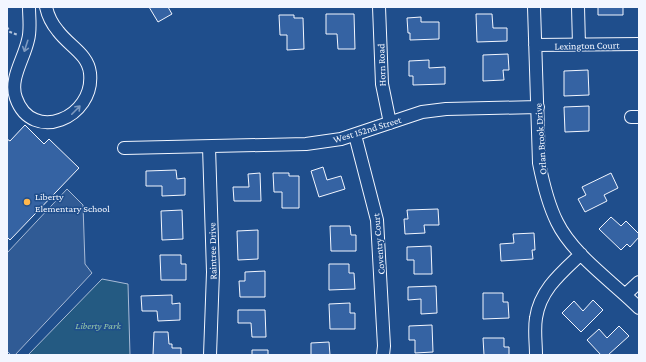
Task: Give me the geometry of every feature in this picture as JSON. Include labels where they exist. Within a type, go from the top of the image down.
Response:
[{"type":"street","points":[[29,7],[28,40],[14,85],[15,98],[26,114],[40,121],[55,122],[63,120],[80,106],[89,90],[90,74],[89,65],[84,57],[58,32],[52,24],[46,7]]},
{"type":"street","name":"Horn Road","points":[[380,7],[382,84],[390,122]]},
{"type":"street","name":"Orlan Brook Drive","points":[[534,7],[539,163],[544,186],[557,222],[581,254],[626,294],[639,308]]},
{"type":"street","points":[[578,7],[579,45]]},
{"type":"street","name":"Lexington Court","points":[[535,45],[639,44]]},
{"type":"street","name":"West 152nd Street","points":[[124,148],[306,144],[354,135],[422,112],[446,109],[538,107]]},
{"type":"street","name":"Coventry Court","points":[[354,135],[374,206],[379,236],[384,346],[383,355]]},
{"type":"street","name":"Raintree Drive","points":[[209,147],[213,272],[210,355]]},
{"type":"street","points":[[536,355],[535,320],[543,294],[553,281],[581,254]]},
{"type":"street","points":[[626,294],[639,282]]},
{"type":"green space","name":"Liberty Park","points":[[102,279],[128,284],[130,355],[28,355]]},
{"type":"shaded area","points":[[67,189],[83,205],[85,264],[92,273],[15,355],[11,355],[7,351],[7,253]]},
{"type":"building","points":[[149,7],[168,7],[172,14],[158,22]]},
{"type":"building","points":[[598,7],[623,7],[623,15],[598,15]]},
{"type":"building","points":[[326,14],[354,14],[355,49],[338,49],[337,34],[326,34]]},
{"type":"building","points":[[476,14],[492,14],[493,28],[507,28],[507,41],[477,42]]},
{"type":"building","points":[[279,15],[294,15],[294,18],[303,18],[304,49],[287,50],[287,35],[280,35]]},
{"type":"building","points":[[421,17],[421,22],[439,22],[439,39],[410,40],[407,18]]},
{"type":"building","points":[[508,54],[509,70],[503,70],[504,80],[483,81],[483,55]]},
{"type":"building","points":[[429,60],[429,68],[445,67],[445,84],[413,85],[413,76],[409,76],[409,61]]},
{"type":"building","points":[[588,70],[589,95],[564,96],[564,71]]},
{"type":"building","points":[[589,106],[589,131],[565,132],[564,107]]},
{"type":"building","name":"Liberty Elementary School","points":[[25,125],[44,144],[49,139],[79,168],[10,240],[7,237],[7,139],[10,141]]},
{"type":"building","points":[[323,167],[327,180],[341,176],[345,189],[319,197],[311,171]]},
{"type":"building","points":[[176,170],[177,179],[185,178],[185,195],[162,196],[162,186],[146,186],[146,171]]},
{"type":"building","points":[[260,173],[261,201],[234,201],[233,187],[249,187],[248,174]]},
{"type":"building","points":[[273,173],[289,173],[289,176],[299,176],[299,208],[282,208],[282,192],[274,192]]},
{"type":"building","points":[[611,173],[618,188],[604,195],[607,201],[585,212],[578,199],[586,195],[582,187]]},
{"type":"building","points":[[438,209],[439,225],[424,225],[425,233],[405,234],[404,219],[408,219],[407,210]]},
{"type":"building","points":[[182,210],[183,239],[162,240],[161,211]]},
{"type":"building","points":[[611,217],[621,226],[626,221],[639,234],[639,237],[630,247],[627,244],[621,250],[599,229]]},
{"type":"building","points":[[330,226],[350,226],[351,235],[356,235],[356,251],[331,251]]},
{"type":"building","points":[[258,230],[258,259],[238,260],[237,231]]},
{"type":"building","points":[[534,233],[535,250],[532,250],[533,259],[501,261],[500,244],[514,243],[513,234]]},
{"type":"building","points":[[431,246],[432,274],[414,274],[414,260],[407,260],[407,247]]},
{"type":"building","points":[[160,255],[181,255],[181,264],[186,264],[186,280],[161,280]]},
{"type":"building","points":[[329,264],[349,264],[349,273],[354,273],[355,289],[329,290]]},
{"type":"building","points":[[265,271],[265,297],[240,297],[239,281],[245,281],[245,272]]},
{"type":"building","points":[[436,286],[437,313],[421,314],[421,299],[408,300],[408,287]]},
{"type":"building","points":[[483,293],[503,293],[503,302],[508,302],[509,318],[483,319]]},
{"type":"building","points":[[172,295],[172,304],[180,303],[180,320],[158,321],[157,311],[142,311],[141,296]]},
{"type":"building","points":[[593,300],[603,310],[581,332],[562,313],[574,301],[583,311]]},
{"type":"building","points":[[350,303],[350,313],[355,313],[355,329],[330,329],[329,304]]},
{"type":"building","points":[[238,310],[265,310],[266,337],[252,337],[251,323],[238,323]]},
{"type":"building","points":[[432,325],[433,352],[415,353],[415,340],[409,340],[409,326]]},
{"type":"building","points":[[619,326],[629,336],[608,355],[601,355],[587,340],[599,329],[607,338]]},
{"type":"building","points":[[154,332],[168,332],[169,344],[172,344],[172,348],[181,348],[181,355],[153,355]]},
{"type":"building","points":[[483,338],[504,338],[504,347],[509,347],[509,355],[484,355]]},
{"type":"building","points":[[329,342],[330,355],[311,355],[311,343]]},
{"type":"building","points":[[252,350],[268,350],[268,355],[252,355]]},
{"type":"place","name":"Liberty Elementary School","points":[[27,202]]}]
